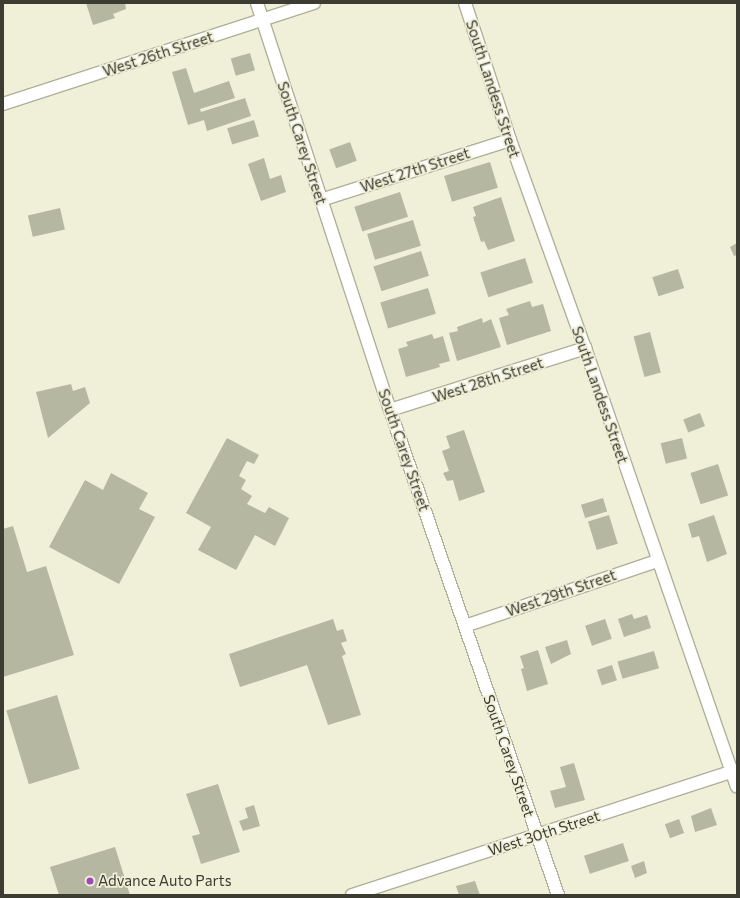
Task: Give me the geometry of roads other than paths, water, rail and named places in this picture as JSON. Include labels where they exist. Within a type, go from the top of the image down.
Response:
[{"type":"street","name":"South Carey Street","points":[[257,3],[390,410],[558,895]]},
{"type":"street","name":"West 26th Street","points":[[3,104],[314,3]]},
{"type":"street","name":"South Landess Street","points":[[465,3],[510,140],[585,348],[657,561],[734,771],[737,786]]},
{"type":"street","name":"West 27th Street","points":[[321,200],[510,140]]},
{"type":"street","name":"West 28th Street","points":[[390,410],[585,348]]},
{"type":"street","name":"West 29th Street","points":[[465,626],[657,561]]},
{"type":"street","name":"West 30th Street","points":[[352,895],[734,771]]},
{"type":"place","name":"Advance Auto Parts","points":[[90,881]]}]
